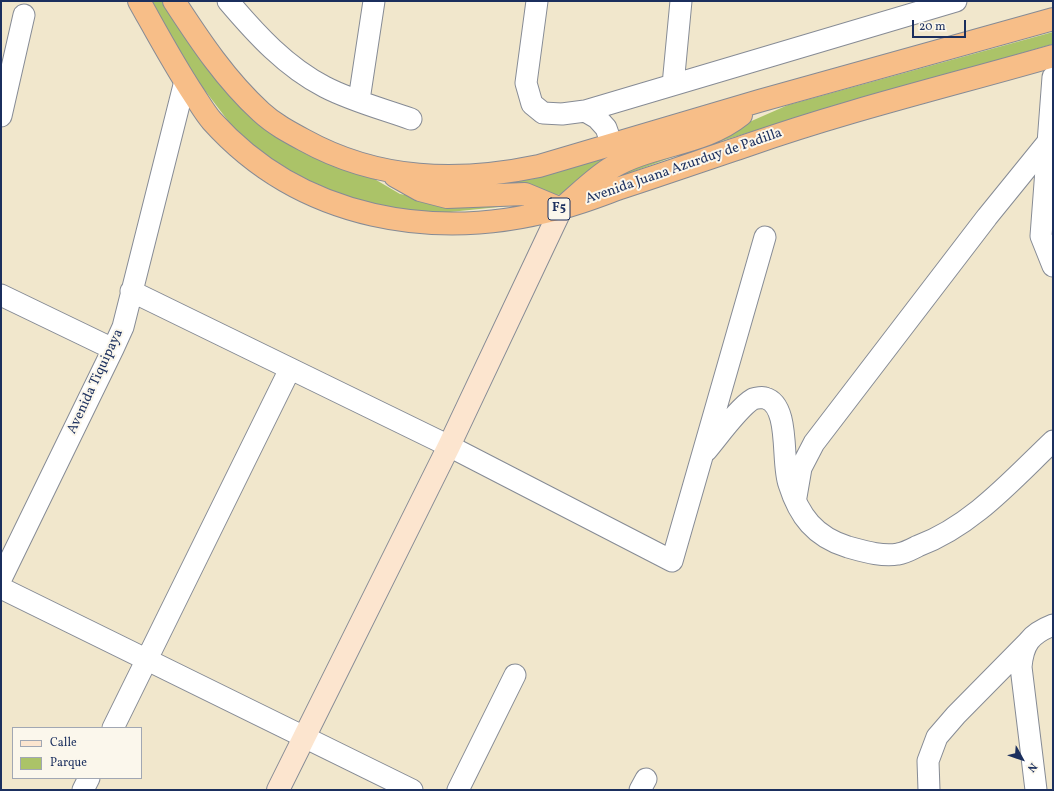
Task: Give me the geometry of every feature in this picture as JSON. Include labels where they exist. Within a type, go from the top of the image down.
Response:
[{"type":"highway","name":"Avenida Juana Azurduy de Padilla","points":[[139,1],[185,81],[210,119],[238,147],[277,176],[316,197],[342,207],[390,219],[437,224],[508,219],[561,209],[774,136],[1053,56]]},
{"type":"highway","points":[[174,1],[205,49],[236,87],[262,113],[284,129],[314,146],[358,164],[381,169],[433,176],[471,177],[506,173],[539,166],[759,101],[1053,18]]},
{"type":"highway","points":[[381,169],[420,190],[433,195],[447,197],[525,194],[561,209],[611,168],[639,156],[719,129],[731,123],[759,101]]},
{"type":"street","points":[[228,1],[277,53],[326,88],[411,119]]},
{"type":"street","points":[[359,100],[374,1]]},
{"type":"street","points":[[537,1],[526,83],[532,104],[543,113],[562,114],[585,111],[673,86],[956,1]]},
{"type":"street","points":[[673,86],[681,1]]},
{"type":"street","points":[[1,116],[24,16]]},
{"type":"street","points":[[1053,77],[1041,236],[1053,266]]},
{"type":"street","name":"Avenida Tiquipaya","points":[[1,579],[113,349],[122,326],[185,81]]},
{"type":"street","points":[[585,111],[597,118],[606,128],[612,145]]},
{"type":"street","points":[[796,502],[801,468],[814,443],[987,217],[1047,143]]},
{"type":"street","points":[[278,790],[449,446],[561,209]]},
{"type":"street","points":[[131,291],[449,446],[672,561],[766,237]]},
{"type":"street","points":[[1,295],[113,349]]},
{"type":"street","points":[[114,727],[290,369]]},
{"type":"street","points":[[703,455],[743,409],[754,399],[766,398],[777,407],[783,422],[784,452],[788,482],[799,510],[813,528],[836,543],[866,552],[898,554],[936,539],[983,507],[1053,441]]},
{"type":"street","points":[[1,588],[412,790]]},
{"type":"street","points":[[929,790],[928,761],[937,737],[956,715],[1028,642],[1038,633],[1053,625]]},
{"type":"street","points":[[1028,642],[1023,650],[1021,667],[1036,790]]},
{"type":"street","points":[[458,790],[515,675]]},
{"type":"street","points":[[83,790],[88,779]]},
{"type":"green space","points":[[149,1],[163,1],[204,65],[224,89],[246,111],[289,143],[308,155],[336,167],[366,174],[400,194],[422,198],[528,204],[440,213],[406,211],[373,205],[312,184],[256,149],[235,130],[197,80]]},
{"type":"green space","points":[[1053,32],[1053,44],[796,118],[692,150],[602,183],[620,169],[731,130],[788,105]]},
{"type":"green space","points":[[609,156],[565,194],[557,195],[541,190],[481,186],[533,179]]}]
